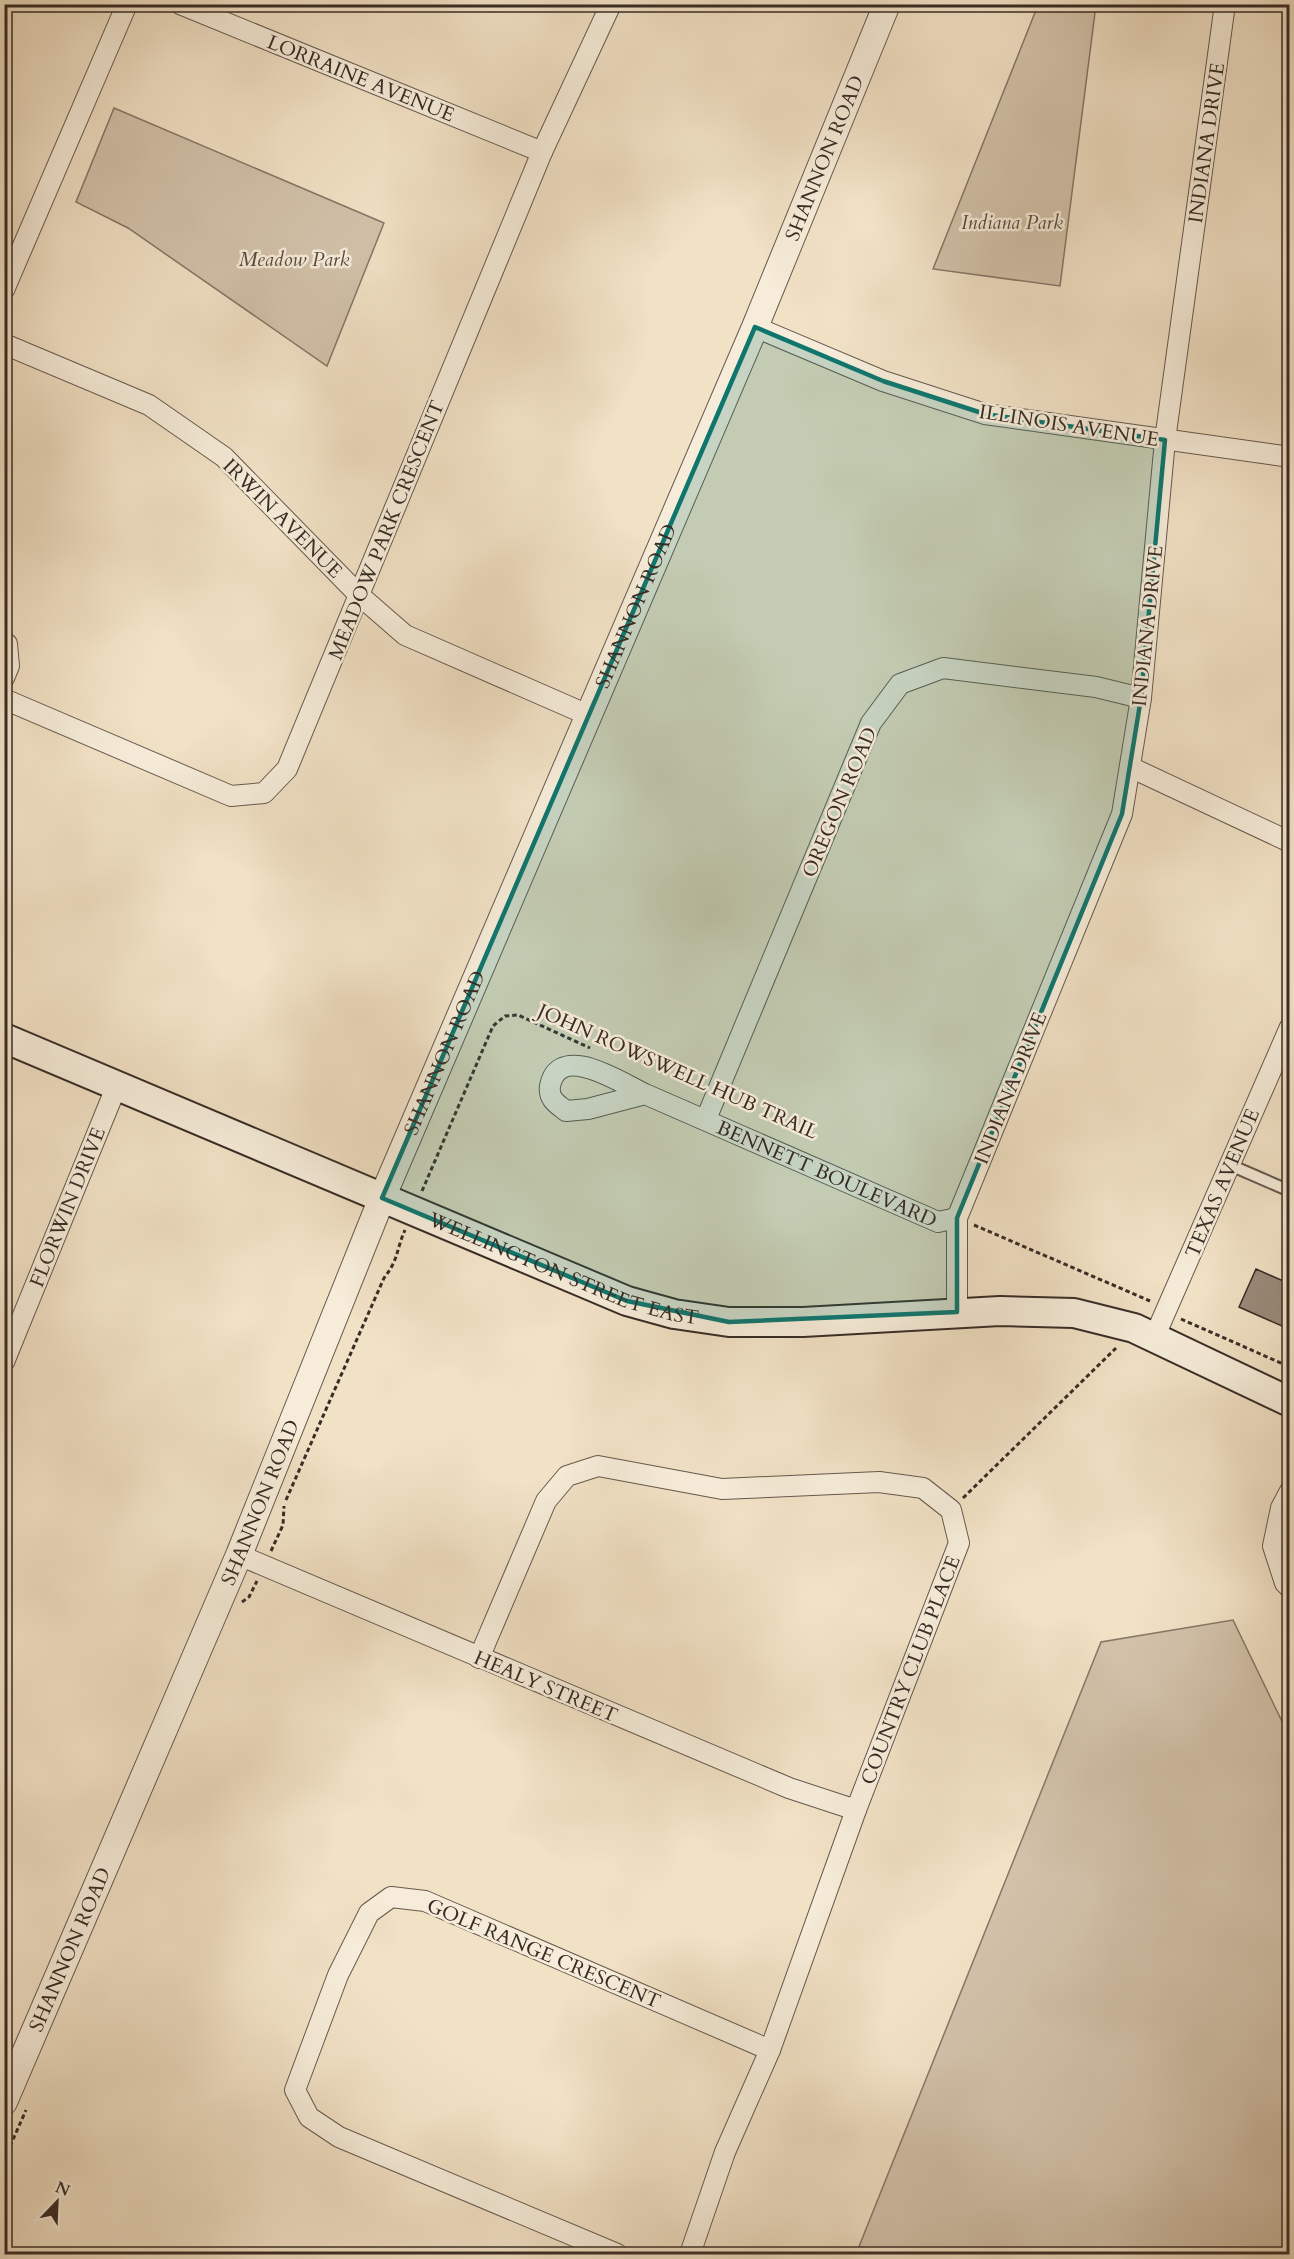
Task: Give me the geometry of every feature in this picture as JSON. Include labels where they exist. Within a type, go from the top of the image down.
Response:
[{"type":"main road","name":"WELLINGTON STREET EAST","points":[[4,1038],[627,1301],[674,1314],[729,1322],[803,1322],[957,1312],[1034,1310],[1074,1313],[1131,1327],[1155,1338]]},
{"type":"main road","points":[[1155,1338],[1290,1402]]},
{"type":"street","points":[[4,290],[127,4]]},
{"type":"street","name":"LORRAINE AVENUE","points":[[180,4],[542,152]]},
{"type":"street","name":"MEADOW PARK CRESCENT","points":[[4,699],[231,796],[264,793],[287,769],[542,152],[611,4]]},
{"type":"street","name":"SHANNON ROAD","points":[[16,2104],[382,1198],[755,327],[887,4]]},
{"type":"street","name":"INDIANA DRIVE","points":[[957,1218],[1122,814],[1141,698],[1165,440],[1225,4]]},
{"type":"street","name":"ILLINOIS AVENUE","points":[[755,327],[883,381],[985,414],[1290,457]]},
{"type":"street","name":"IRWIN AVENUE","points":[[4,344],[148,405],[224,457],[359,595],[405,635],[588,715]]},
{"type":"street","points":[[4,642],[7,644],[9,666],[4,678]]},
{"type":"street","name":"OREGON ROAD","points":[[706,1119],[871,723],[900,684],[943,668],[1096,687],[1141,698]]},
{"type":"street","points":[[1130,767],[1290,842]]},
{"type":"street","name":"TEXAS AVENUE","points":[[1155,1338],[1290,1027]]},
{"type":"street","name":"FLORWIN DRIVE","points":[[4,1362],[117,1085]]},
{"type":"street","name":"BENNETT BOULEVARD","points":[[645,1094],[938,1222],[957,1218],[957,1312]]},
{"type":"street","points":[[479,1658],[546,1501],[567,1476],[598,1466],[722,1489],[879,1482],[923,1488],[951,1510]]},
{"type":"street","points":[[1290,1491],[1281,1508],[1273,1545],[1285,1583],[1290,1588]]},
{"type":"street","name":"COUNTRY CLUB PLACE","points":[[690,2254],[725,2152],[770,2050],[856,1810],[959,1543],[951,1510]]},
{"type":"street","name":"HEALY STREET","points":[[239,1555],[789,1788],[856,1810]]},
{"type":"street","name":"GOLF RANGE CRESCENT","points":[[617,2254],[339,2137],[309,2117],[295,2090],[338,1975],[369,1913],[392,1897],[425,1901],[770,2050]]},
{"type":"lane","points":[[1230,1165],[1290,1191]]},
{"type":"path","name":"JOHN ROWSWELL HUB TRAIL","points":[[239,1605],[249,1597],[282,1525],[283,1508],[384,1278],[396,1263],[399,1242],[493,1026],[505,1016],[518,1015],[593,1050]]},
{"type":"path","points":[[957,1218],[1146,1298],[1166,1312],[1290,1367]]},
{"type":"path","points":[[951,1510],[1116,1348]]},
{"type":"path","points":[[4,2160],[16,2104]]},
{"type":"highlighted area","points":[[755,327],[883,381],[985,414],[1165,440],[1141,698],[1122,814],[957,1218],[957,1312],[729,1322],[627,1301],[382,1198]]},
{"type":"green space","name":"Indiana Park","points":[[1038,5],[1096,5],[1060,286],[933,269]]},
{"type":"green space","name":"Meadow Park","points":[[114,108],[384,223],[327,366],[128,228],[76,202]]},
{"type":"green space","points":[[1233,1620],[1289,1736],[1289,2254],[856,2254],[1101,1642]]},
{"type":"building","points":[[1256,1269],[1290,1284],[1290,1309],[1282,1326],[1239,1307]]}]
